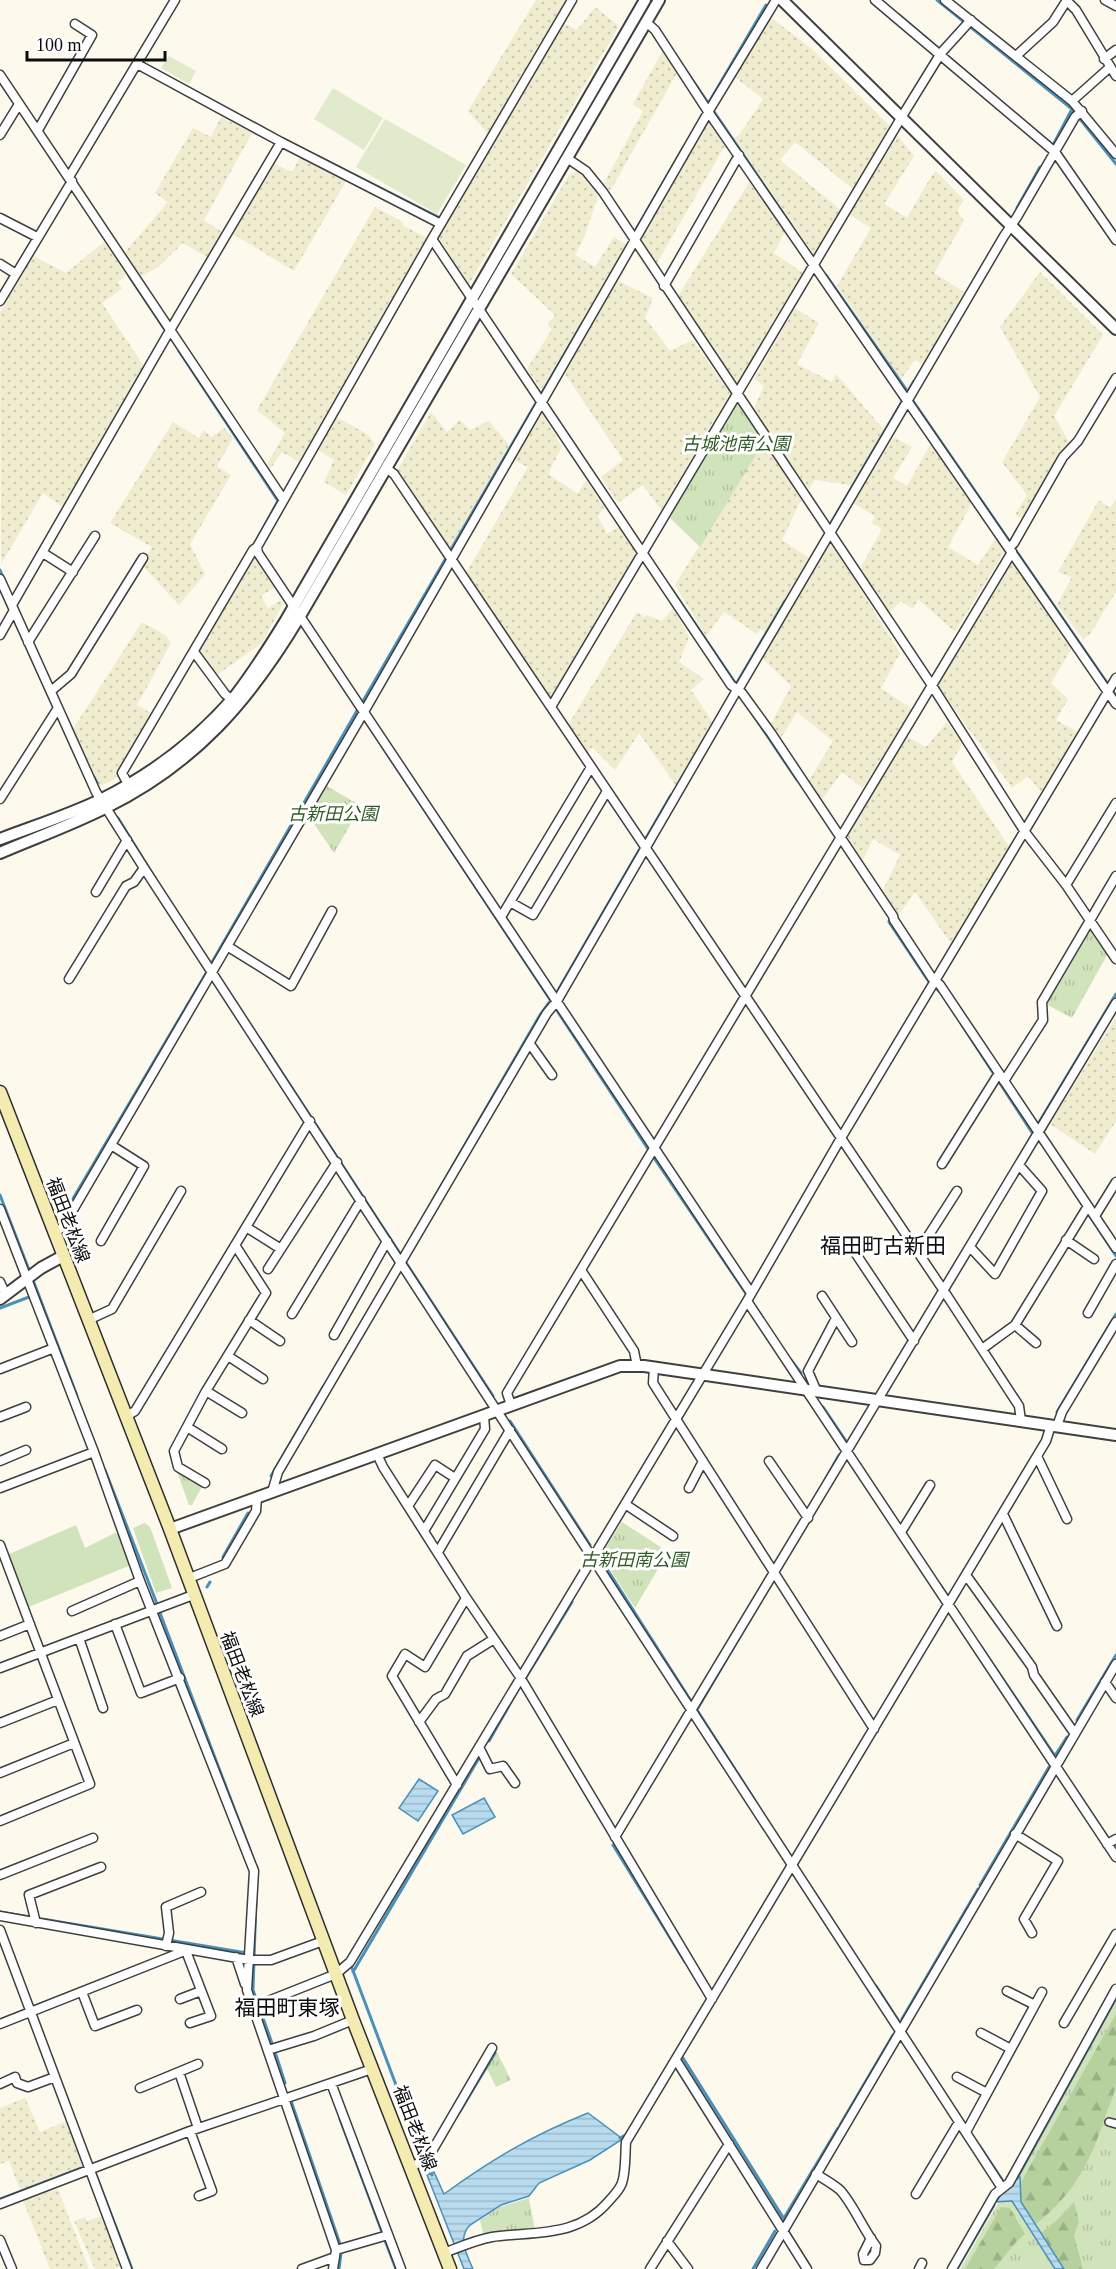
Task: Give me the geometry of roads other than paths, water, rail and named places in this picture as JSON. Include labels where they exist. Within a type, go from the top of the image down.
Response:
[{"type":"main road","name":"福田老松線","points":[[0,1092],[3,1107],[170,1529],[323,1941],[450,2269]]},
{"type":"street","points":[[0,301],[175,0]]},
{"type":"street","points":[[128,784],[122,773],[256,548],[434,237],[439,223],[572,0]]},
{"type":"street","points":[[0,853],[160,776],[222,724],[262,676],[300,616],[659,0]]},
{"type":"street","points":[[54,1233],[63,1227],[362,714],[449,556],[633,237],[776,0]]},
{"type":"street","points":[[782,0],[1116,329]]},
{"type":"street","points":[[874,0],[942,52],[1056,150],[1116,240]]},
{"type":"street","points":[[945,0],[968,23],[1016,56],[1072,101],[1078,114],[1116,154]]},
{"type":"street","points":[[1016,56],[1053,22],[1067,0],[1076,10],[1109,68],[1116,76]]},
{"type":"street","points":[[1105,0],[1116,6]]},
{"type":"street","points":[[0,839],[104,803],[189,741],[231,699],[260,663],[472,299],[640,2]]},
{"type":"street","points":[[646,22],[655,30],[711,109],[739,155],[1011,547],[1111,686],[1116,704]]},
{"type":"street","points":[[551,707],[901,118],[942,52],[968,23]]},
{"type":"street","points":[[38,130],[92,35],[75,24]]},
{"type":"street","points":[[1104,59],[1116,50]]},
{"type":"street","points":[[137,64],[281,142],[439,223]]},
{"type":"street","points":[[1072,101],[1109,68]]},
{"type":"street","points":[[0,75],[18,106],[38,130],[168,332],[283,499]]},
{"type":"street","points":[[0,135],[18,106]]},
{"type":"street","points":[[272,1492],[278,1472],[401,1259],[530,1044],[643,846],[907,397],[1078,114]]},
{"type":"street","points":[[0,635],[13,605],[168,332],[281,142]]},
{"type":"street","points":[[664,286],[739,155]]},
{"type":"street","points":[[567,158],[586,171],[633,237],[931,684],[1025,832],[1066,885],[1116,959]]},
{"type":"street","points":[[0,218],[37,237]]},
{"type":"street","points":[[434,237],[478,309],[644,550],[736,689],[771,733],[839,839],[893,916],[935,984],[996,1075],[1004,1081],[1037,1136],[1086,1208],[1095,1216],[1116,1248]]},
{"type":"street","points":[[0,264],[16,273]]},
{"type":"street","points":[[511,1406],[507,1393],[839,839],[1063,457],[1078,441],[1116,378]]},
{"type":"street","points":[[386,468],[394,474],[944,1291],[1019,1406],[1021,1421]]},
{"type":"street","points":[[30,640],[94,536]]},
{"type":"street","points":[[256,548],[362,714],[501,917],[652,1151],[812,1391],[847,1453],[1116,1857]]},
{"type":"street","points":[[43,553],[73,572]]},
{"type":"street","points":[[53,690],[71,674],[143,558]]},
{"type":"street","points":[[0,579],[104,803],[144,868],[214,969],[387,1241],[401,1259],[1002,2188]]},
{"type":"street","points":[[194,652],[231,699]]},
{"type":"street","points":[[253,2007],[336,1974],[350,1962],[749,1298],[841,1138],[1111,686]]},
{"type":"street","points":[[0,799],[58,708]]},
{"type":"street","points":[[501,917],[591,767]]},
{"type":"street","points":[[510,902],[533,915],[607,791]]},
{"type":"street","points":[[1066,885],[1116,803]]},
{"type":"street","points":[[96,892],[127,840]]},
{"type":"street","points":[[69,979],[126,886],[134,882],[144,868]]},
{"type":"street","points":[[1004,1081],[1043,1020],[1042,1002],[1116,876]]},
{"type":"street","points":[[226,946],[291,986],[332,911]]},
{"type":"street","points":[[615,1837],[1116,1003]]},
{"type":"street","points":[[530,1044],[552,1075]]},
{"type":"street","points":[[942,1164],[996,1075]]},
{"type":"street","points":[[125,1417],[135,1411],[310,1121]]},
{"type":"street","points":[[101,1241],[144,1166],[111,1145]]},
{"type":"street","points":[[268,1269],[337,1162]]},
{"type":"street","points":[[970,1247],[995,1274],[1042,1191],[1019,1165]]},
{"type":"street","points":[[1095,1216],[1116,1182]]},
{"type":"street","points":[[88,1320],[112,1310],[181,1191]]},
{"type":"street","points":[[918,1252],[957,1191]]},
{"type":"street","points":[[292,1314],[361,1200]]},
{"type":"street","points":[[982,1349],[1015,1325],[1086,1208]]},
{"type":"street","points":[[0,1209],[94,1452],[140,1581],[254,1871],[252,1957],[247,1990]]},
{"type":"street","points":[[246,1227],[281,1249]]},
{"type":"street","points":[[1066,1240],[1094,1259]]},
{"type":"street","points":[[334,1335],[387,1241]]},
{"type":"street","points":[[205,1483],[178,1467],[174,1451],[206,1390],[266,1293],[235,1245]]},
{"type":"street","points":[[852,1248],[913,1338]]},
{"type":"street","points":[[0,1281],[3,1297],[41,1268],[63,1256]]},
{"type":"street","points":[[1088,1312],[1116,1264]]},
{"type":"street","points":[[581,1270],[634,1351],[637,1366]]},
{"type":"street","points":[[822,1296],[852,1342]]},
{"type":"street","points":[[812,1391],[808,1371],[836,1318]]},
{"type":"street","points":[[249,1320],[280,1341]]},
{"type":"street","points":[[444,2253],[495,2237],[558,2231],[583,2222],[602,2208],[618,2190],[622,2182],[626,2142],[1116,1322]]},
{"type":"street","points":[[1015,1325],[1036,1343]]},
{"type":"street","points":[[0,1369],[54,1348]]},
{"type":"street","points":[[228,1356],[263,1378]]},
{"type":"street","points":[[170,1529],[620,1366],[654,1367],[1116,1435]]},
{"type":"street","points":[[654,1367],[653,1383],[874,1728]]},
{"type":"street","points":[[206,1390],[242,1413]]},
{"type":"street","points":[[0,1417],[26,1407]]},
{"type":"street","points":[[424,1531],[485,1429],[484,1416]]},
{"type":"street","points":[[187,1427],[222,1449]]},
{"type":"street","points":[[438,1552],[510,1430]]},
{"type":"street","points":[[0,1461],[26,1450]]},
{"type":"street","points":[[0,1488],[94,1452]]},
{"type":"street","points":[[377,1454],[466,1598],[520,1677],[712,1999]]},
{"type":"street","points":[[1038,1456],[1067,1519]]},
{"type":"street","points":[[689,1488],[703,1461]]},
{"type":"street","points":[[769,1461],[808,1518]]},
{"type":"street","points":[[408,1506],[435,1465],[455,1478]]},
{"type":"street","points":[[901,1532],[930,1485]]},
{"type":"street","points":[[187,1579],[225,1564],[256,1511],[257,1497]]},
{"type":"street","points":[[625,1504],[673,1536]]},
{"type":"street","points":[[1002,1514],[1057,1626]]},
{"type":"street","points":[[0,1545],[90,1785],[0,1821]]},
{"type":"street","points":[[966,1575],[1032,1667],[1034,1675],[1075,1734]]},
{"type":"street","points":[[72,1611],[140,1581]]},
{"type":"street","points":[[0,1668],[193,1594]]},
{"type":"street","points":[[457,1785],[392,1676],[405,1654],[425,1667],[466,1598]]},
{"type":"street","points":[[0,1636],[30,1624]]},
{"type":"street","points":[[115,1624],[141,1693],[180,1678]]},
{"type":"street","points":[[79,1638],[103,1708]]},
{"type":"street","points":[[419,1722],[436,1699],[445,1694],[467,1656],[494,1639]]},
{"type":"street","points":[[761,2269],[1116,1664]]},
{"type":"street","points":[[1105,1682],[1116,1698]]},
{"type":"street","points":[[0,1723],[58,1700]]},
{"type":"street","points":[[0,1773],[74,1743]]},
{"type":"street","points":[[479,1746],[490,1769],[503,1766],[515,1783]]},
{"type":"street","points":[[1015,1834],[1058,1861],[1024,1919],[1032,1933]]},
{"type":"street","points":[[0,1875],[93,1838]]},
{"type":"street","points":[[1107,1844],[1116,1839]]},
{"type":"street","points":[[36,1920],[29,1895],[101,1867]]},
{"type":"street","points":[[166,1943],[169,1933],[166,1907],[201,1892]]},
{"type":"street","points":[[0,1916],[36,1920],[166,1943],[187,1950],[271,1960],[323,1941]]},
{"type":"street","points":[[0,1930],[127,2269]]},
{"type":"street","points":[[1064,2024],[1116,1934]]},
{"type":"street","points":[[187,1950],[211,2016],[190,2023]]},
{"type":"street","points":[[0,2024],[187,1950]]},
{"type":"street","points":[[236,1957],[336,2253],[333,2269]]},
{"type":"street","points":[[952,2269],[995,2194],[1009,2183],[1116,1989]]},
{"type":"street","points":[[180,1999],[201,1991]]},
{"type":"street","points":[[1007,1991],[1035,2005]]},
{"type":"street","points":[[82,1992],[95,2026],[137,2010]]},
{"type":"street","points":[[966,2132],[1042,1992]]},
{"type":"street","points":[[268,2050],[314,2036],[353,2020]]},
{"type":"street","points":[[981,2033],[1011,2049]]},
{"type":"street","points":[[411,2167],[428,2158],[492,2048]]},
{"type":"street","points":[[676,2060],[807,2269]]},
{"type":"street","points":[[140,2088],[198,2064]]},
{"type":"street","points":[[0,2204],[194,2129],[372,2069]]},
{"type":"street","points":[[179,2072],[212,2191],[198,2196]]},
{"type":"street","points":[[0,2084],[15,2078],[17,2083],[28,2087],[55,2077]]},
{"type":"street","points":[[957,2077],[987,2093]]},
{"type":"street","points":[[331,2083],[401,2269]]},
{"type":"street","points":[[916,2194],[959,2122]]},
{"type":"street","points":[[650,2269],[729,2144]]},
{"type":"street","points":[[816,2175],[838,2188],[871,2238]]},
{"type":"street","points":[[302,2269],[336,2253],[388,2235]]},
{"type":"street","points":[[0,2240],[12,2269]]},
{"type":"street","points":[[667,2241],[688,2269]]},
{"type":"water","points":[[419,1779],[438,1791],[418,1821],[399,1808]]},
{"type":"water","points":[[484,1798],[495,1817],[463,1834],[452,1815]]},
{"type":"water","points":[[588,2113],[621,2140],[590,2160],[539,2183],[529,2196],[501,2205],[470,2225],[464,2235],[464,2241],[473,2269],[464,2269],[427,2175],[434,2172],[444,2194],[513,2149]]},
{"type":"water","points":[[1015,2174],[1020,2177],[1021,2202],[1064,2269],[1055,2269],[1012,2201],[996,2202]]},
{"type":"waterway","points":[[937,0],[1072,109],[1116,164]]},
{"type":"waterway","points":[[708,104],[766,5]]},
{"type":"waterway","points":[[899,15],[985,88]]},
{"type":"waterway","points":[[685,69],[791,225]]},
{"type":"waterway","points":[[1052,147],[1072,109]]},
{"type":"waterway","points":[[634,233],[683,148]]},
{"type":"waterway","points":[[317,156],[440,218]]},
{"type":"waterway","points":[[1017,208],[1040,167]]},
{"type":"waterway","points":[[826,275],[908,392]]},
{"type":"waterway","points":[[129,276],[167,333]]},
{"type":"waterway","points":[[363,701],[583,322]]},
{"type":"waterway","points":[[179,351],[278,501],[255,543]]},
{"type":"waterway","points":[[828,528],[914,381]]},
{"type":"waterway","points":[[911,398],[1116,696]]},
{"type":"waterway","points":[[0,570],[4,580]]},
{"type":"waterway","points":[[671,588],[736,684]]},
{"type":"waterway","points":[[735,686],[785,601]]},
{"type":"waterway","points":[[739,694],[797,780]]},
{"type":"waterway","points":[[211,964],[358,709]]},
{"type":"waterway","points":[[382,746],[551,1001]]},
{"type":"waterway","points":[[94,777],[97,783]]},
{"type":"waterway","points":[[433,1200],[671,795]]},
{"type":"waterway","points":[[118,818],[155,878]]},
{"type":"waterway","points":[[890,917],[889,922],[929,982],[940,992]]},
{"type":"waterway","points":[[61,1219],[208,970]]},
{"type":"waterway","points":[[1038,1124],[1116,994]]},
{"type":"waterway","points":[[554,1006],[764,1320]]},
{"type":"waterway","points":[[962,1025],[1033,1134],[1042,1144]]},
{"type":"waterway","points":[[260,1039],[493,1396]]},
{"type":"waterway","points":[[1074,1192],[1116,1256]]},
{"type":"waterway","points":[[0,1195],[29,1270]]},
{"type":"waterway","points":[[33,1280],[77,1396]]},
{"type":"waterway","points":[[0,1308],[29,1297]]},
{"type":"waterway","points":[[1057,1412],[1116,1314]]},
{"type":"waterway","points":[[791,1360],[801,1373]]},
{"type":"waterway","points":[[271,1476],[323,1387]]},
{"type":"waterway","points":[[823,1407],[848,1444]]},
{"type":"waterway","points":[[510,1421],[590,1545]]},
{"type":"waterway","points":[[824,1482],[839,1455]]},
{"type":"waterway","points":[[105,1470],[157,1604]]},
{"type":"waterway","points":[[223,1557],[248,1513]]},
{"type":"waterway","points":[[600,1558],[691,1701]]},
{"type":"waterway","points":[[207,1587],[210,1582]]},
{"type":"waterway","points":[[941,1586],[949,1598]]},
{"type":"waterway","points":[[525,1679],[572,1602]]},
{"type":"waterway","points":[[160,1613],[250,1850]]},
{"type":"waterway","points":[[698,1708],[743,1631]]},
{"type":"waterway","points":[[980,1645],[1055,1756]]},
{"type":"waterway","points":[[1077,1720],[1116,1655]]},
{"type":"waterway","points":[[489,1741],[519,1688]]},
{"type":"waterway","points":[[697,1710],[754,1799]]},
{"type":"waterway","points":[[1056,1754],[1067,1737]]},
{"type":"waterway","points":[[353,1972],[479,1758]]},
{"type":"waterway","points":[[980,1885],[1049,1767]]},
{"type":"waterway","points":[[613,1845],[685,1962]]},
{"type":"waterway","points":[[257,1867],[253,1990],[257,2002]]},
{"type":"waterway","points":[[902,2019],[978,1889]]},
{"type":"waterway","points":[[0,1912],[247,1953]]},
{"type":"waterway","points":[[352,1968],[422,2154]]},
{"type":"waterway","points":[[876,1986],[900,2023]]},
{"type":"waterway","points":[[1017,2178],[1116,1998]]},
{"type":"waterway","points":[[259,2007],[273,2046]]},
{"type":"waterway","points":[[840,2125],[893,2035]]},
{"type":"waterway","points":[[275,2052],[285,2083]]},
{"type":"waterway","points":[[459,2113],[495,2053]]},
{"type":"waterway","points":[[683,2058],[784,2219]]},
{"type":"waterway","points":[[291,2101],[341,2247]]},
{"type":"waterway","points":[[340,2119],[382,2232]]},
{"type":"waterway","points":[[784,2218],[838,2128]]},
{"type":"waterway","points":[[620,2138],[629,2133]]},
{"type":"waterway","points":[[979,2145],[1003,2181]]},
{"type":"waterway","points":[[430,2160],[427,2165],[432,2175]]},
{"type":"waterway","points":[[0,2199],[82,2168]]},
{"type":"waterway","points":[[96,2175],[132,2269]]},
{"type":"waterway","points":[[957,2269],[994,2205]]},
{"type":"waterway","points":[[753,2269],[775,2231]]},
{"type":"waterway","points":[[384,2238],[396,2269]]},
{"type":"waterway","points":[[339,2269],[341,2253]]},
{"type":"district","name":"福田町古新田","points":[[883,1246]]},
{"type":"district","name":"福田町東塚","points":[[287,2008]]},
{"type":"park label","name":"古城池南公園","points":[[736,444]]},
{"type":"park label","name":"古新田公園","points":[[333,814]]},
{"type":"park label","name":"古新田南公園","points":[[634,1560]]}]
